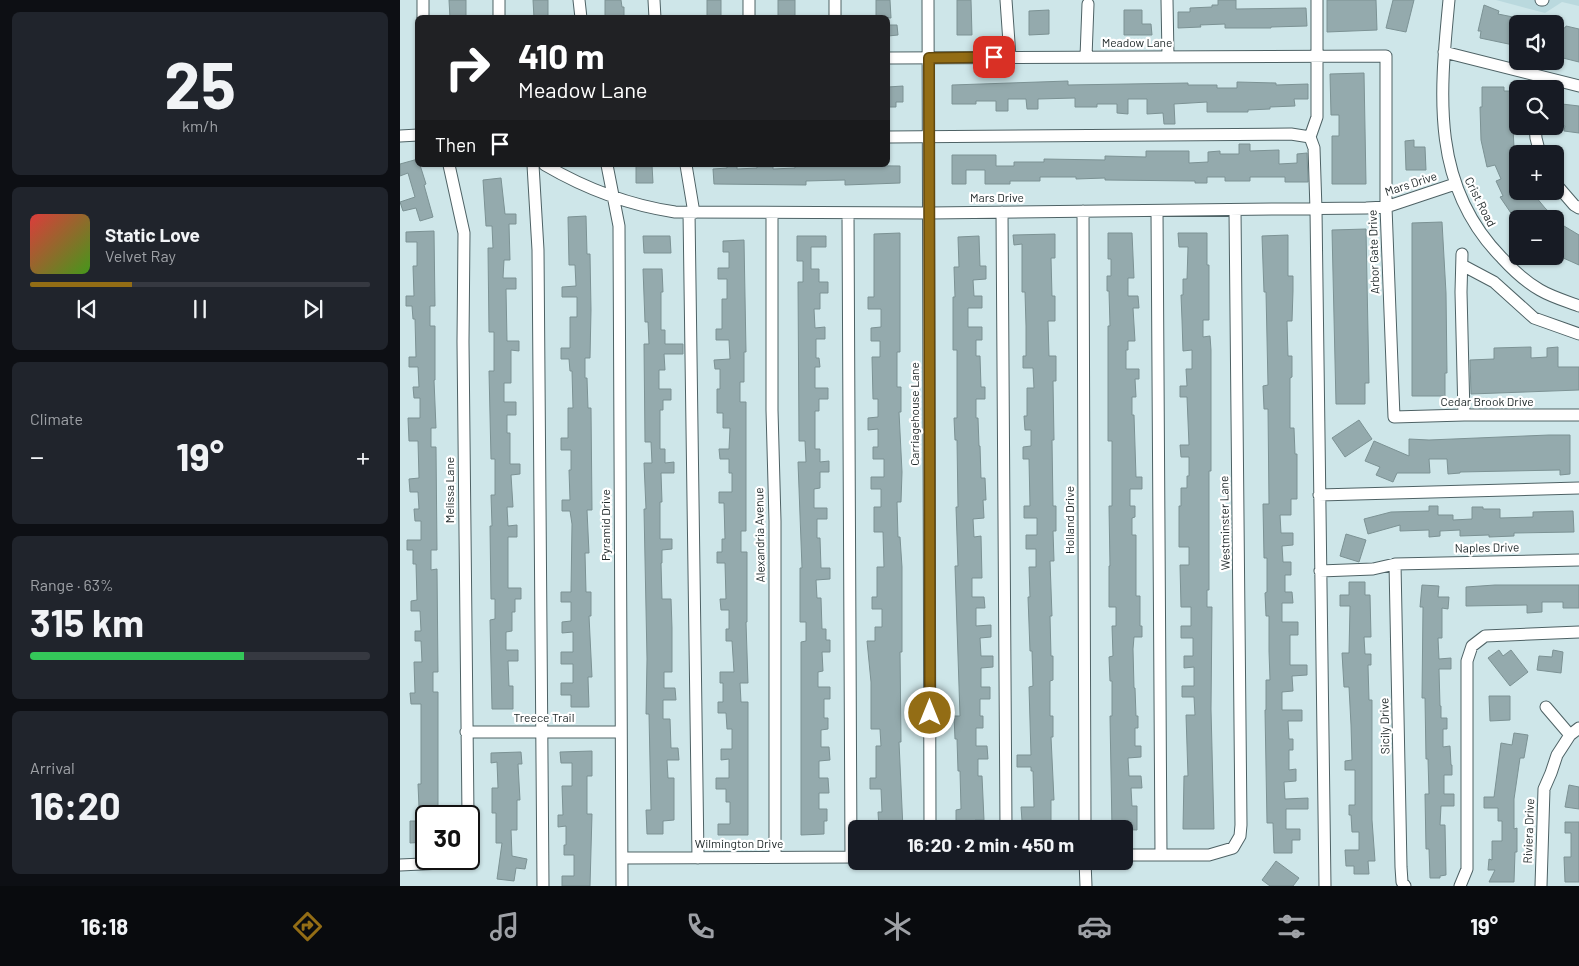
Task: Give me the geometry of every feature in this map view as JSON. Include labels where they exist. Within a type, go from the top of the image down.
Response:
[{"type":"street","points":[[423,0],[423,15]]},
{"type":"street","points":[[499,0],[499,15]]},
{"type":"street","points":[[579,0],[581,15]]},
{"type":"street","points":[[654,0],[655,15]]},
{"type":"street","points":[[749,0],[749,15]]},
{"type":"street","points":[[835,0],[835,15]]},
{"type":"street","name":"Carriagehouse Lane","points":[[928,0],[930,820]]},
{"type":"street","points":[[1006,0],[1010,57]]},
{"type":"street","points":[[1167,0],[1168,56]]},
{"type":"street","points":[[1317,0],[1317,117],[1310,137],[1314,148],[1316,210],[1325,886]]},
{"type":"street","name":"Crist Road","points":[[1449,0],[1444,52],[1443,122],[1447,155],[1455,184],[1468,213],[1485,241],[1511,268],[1540,290],[1579,306]]},
{"type":"street","points":[[1086,57],[1088,4]]},
{"type":"street","points":[[1444,52],[1531,80]]},
{"type":"street","name":"Meadow Lane","points":[[890,58],[1386,56]]},
{"type":"street","name":"Arbor Gate Drive","points":[[1386,56],[1386,207],[1394,417]]},
{"type":"street","points":[[1564,85],[1579,86]]},
{"type":"street","points":[[890,137],[1291,134],[1310,137]]},
{"type":"street","points":[[400,136],[415,135]]},
{"type":"street","name":"Melissa Lane","points":[[449,167],[464,233],[463,351],[468,805]]},
{"type":"street","points":[[533,167],[538,250],[543,886]]},
{"type":"street","name":"Mars Drive","points":[[549,167],[572,180],[614,198],[648,208],[675,212],[929,213],[1316,210],[1386,207],[1455,184]]},
{"type":"street","name":"Pyramid Drive","points":[[607,167],[619,226],[622,886]]},
{"type":"street","points":[[686,167],[692,212],[698,858]]},
{"type":"street","points":[[1564,193],[1579,208]]},
{"type":"street","name":"Westminster Lane","points":[[1162,855],[1209,855],[1233,848],[1240,836],[1235,210]]},
{"type":"street","name":"Holland Drive","points":[[1083,211],[1085,820]]},
{"type":"street","points":[[1133,855],[1162,855],[1157,211]]},
{"type":"street","points":[[1002,212],[1006,820]]},
{"type":"street","name":"Alexandria Avenue","points":[[772,213],[772,410],[775,521],[775,858]]},
{"type":"street","points":[[848,213],[854,820]]},
{"type":"street","points":[[1464,415],[1462,260],[1494,282],[1534,318],[1579,334]]},
{"type":"street","name":"Cedar Brook Drive","points":[[1394,417],[1579,415]]},
{"type":"street","points":[[1319,495],[1579,488]]},
{"type":"street","name":"Naples Drive","points":[[1320,571],[1372,569],[1395,564],[1579,560]]},
{"type":"street","name":"Sicily Drive","points":[[1395,564],[1401,868],[1402,882],[1405,886]]},
{"type":"street","points":[[1460,886],[1467,869],[1467,661],[1472,646],[1486,636],[1579,632]]},
{"type":"street","points":[[1546,707],[1574,731]]},
{"type":"street","name":"Riviera Drive","points":[[1541,886],[1544,789],[1556,755],[1574,731]]},
{"type":"street","name":"Treece Trail","points":[[466,732],[621,732]]},
{"type":"street","name":"Wilmington Drive","points":[[622,858],[848,857]]},
{"type":"street","points":[[400,865],[415,864]]},
{"type":"street","points":[[1086,870],[1086,886]]},
{"type":"shaded area","points":[[1496,0],[1579,0],[1579,6],[1562,2],[1545,13]]},
{"type":"building","points":[[449,0],[466,0],[466,15],[450,15]]},
{"type":"building","points":[[533,0],[548,0],[548,15],[534,15]]},
{"type":"building","points":[[605,0],[621,0],[622,7],[624,7],[624,15],[605,15]]},
{"type":"building","points":[[707,0],[721,0],[721,15],[707,15]]},
{"type":"building","points":[[778,0],[795,0],[795,15],[778,15]]},
{"type":"building","points":[[876,0],[890,0],[891,18],[890,15],[876,15]]},
{"type":"building","points":[[957,0],[971,0],[972,35],[957,35]]},
{"type":"building","points":[[1218,0],[1236,0],[1236,9],[1306,8],[1307,26],[1225,28],[1225,24],[1178,28],[1178,12],[1190,12],[1190,8],[1212,7],[1212,5],[1218,5]]},
{"type":"building","points":[[1327,0],[1376,0],[1377,30],[1327,32]]},
{"type":"building","points":[[1393,0],[1414,0],[1406,32],[1386,28]]},
{"type":"building","points":[[1484,5],[1499,11],[1498,14],[1509,16],[1509,44],[1480,38],[1481,31],[1478,31]]},
{"type":"building","points":[[1049,10],[1049,34],[1029,35],[1029,11]]},
{"type":"building","points":[[1124,10],[1142,10],[1142,24],[1151,24],[1152,35],[1124,35]]},
{"type":"building","points":[[890,25],[897,25],[898,35],[890,36]]},
{"type":"building","points":[[1566,26],[1579,29],[1579,62],[1564,58],[1564,28]]},
{"type":"building","points":[[1364,73],[1366,184],[1332,184],[1332,136],[1339,136],[1339,115],[1331,115],[1330,74]]},
{"type":"building","points":[[1068,81],[1068,85],[1188,83],[1188,85],[1217,85],[1217,88],[1237,88],[1237,82],[1276,83],[1276,85],[1308,84],[1308,99],[1294,99],[1295,106],[1270,107],[1270,109],[1248,110],[1248,112],[1207,112],[1207,102],[1174,104],[1175,124],[1164,124],[1163,113],[1147,114],[1147,99],[1128,99],[1128,114],[1117,113],[1117,104],[1097,104],[1097,107],[1075,107],[1075,98],[1038,99],[1038,109],[1027,109],[1026,99],[1008,99],[1008,111],[996,111],[996,101],[976,101],[976,104],[952,104],[952,85]]},
{"type":"building","points":[[903,86],[903,102],[896,102],[896,107],[890,107],[890,87]]},
{"type":"building","points":[[1482,87],[1504,87],[1504,91],[1509,91],[1509,135],[1513,135],[1514,145],[1509,145],[1509,200],[1538,200],[1547,210],[1509,210],[1500,197],[1503,196],[1496,181],[1501,179],[1495,165],[1487,167],[1481,140],[1480,107],[1482,107]]},
{"type":"building","points":[[1564,104],[1579,106],[1579,133],[1564,131]]},
{"type":"building","points":[[1414,140],[1414,147],[1425,147],[1426,170],[1406,170],[1405,141]]},
{"type":"building","points":[[1239,144],[1250,144],[1250,151],[1279,150],[1279,164],[1297,163],[1297,154],[1307,153],[1308,182],[1285,182],[1285,177],[1250,177],[1250,181],[1225,181],[1225,177],[1207,177],[1207,183],[1195,183],[1195,181],[1040,177],[1040,181],[1010,181],[1010,184],[985,184],[985,170],[966,170],[966,184],[952,184],[952,155],[996,155],[996,166],[1014,166],[1014,162],[1044,162],[1044,159],[1105,160],[1105,156],[1146,157],[1146,151],[1189,151],[1189,163],[1208,162],[1208,152],[1220,151],[1220,154],[1239,154]]},
{"type":"building","points":[[415,160],[415,167],[421,167],[433,217],[420,221],[416,208],[403,211],[400,202],[415,197],[408,173],[400,176],[400,164]]},
{"type":"building","points":[[900,166],[900,183],[845,185],[845,180],[806,181],[806,185],[714,184],[713,169],[773,167],[773,169]]},
{"type":"building","points":[[636,167],[652,167],[653,183],[636,183]]},
{"type":"building","points":[[501,178],[505,214],[516,214],[516,224],[509,224],[510,260],[504,260],[503,278],[516,278],[516,289],[506,289],[507,341],[519,341],[519,351],[511,350],[511,383],[504,383],[504,402],[516,402],[516,415],[507,415],[507,433],[510,433],[510,464],[520,464],[520,474],[511,475],[513,507],[507,507],[508,526],[517,525],[517,537],[508,537],[508,588],[521,588],[521,599],[515,599],[515,612],[512,612],[512,631],[506,632],[506,650],[518,650],[518,661],[508,661],[509,686],[513,686],[513,709],[492,709],[490,620],[495,619],[495,599],[491,599],[490,526],[492,526],[491,495],[495,495],[495,459],[491,459],[489,371],[494,371],[494,332],[489,332],[488,248],[493,248],[492,226],[486,226],[483,180]]},
{"type":"building","points":[[586,216],[587,254],[590,254],[591,310],[590,358],[585,358],[585,378],[587,378],[588,408],[591,408],[592,510],[587,510],[589,553],[585,553],[586,592],[591,592],[591,616],[589,616],[592,677],[588,677],[589,707],[571,707],[571,695],[561,695],[561,683],[573,683],[573,664],[561,664],[561,652],[573,652],[573,632],[562,633],[562,622],[571,621],[571,602],[561,602],[561,592],[571,592],[572,524],[570,511],[562,511],[562,500],[570,500],[569,470],[571,470],[571,450],[561,450],[561,438],[568,438],[568,408],[573,408],[572,371],[570,371],[569,359],[561,359],[561,348],[570,348],[570,317],[577,317],[577,297],[562,297],[562,287],[576,286],[575,265],[569,265],[568,217]]},
{"type":"building","points":[[1442,222],[1446,293],[1447,373],[1445,373],[1445,396],[1412,396],[1412,223]]},
{"type":"building","points":[[1564,226],[1579,235],[1579,265],[1564,258]]},
{"type":"building","points":[[1366,229],[1369,383],[1365,383],[1365,404],[1336,404],[1332,230]]},
{"type":"building","points":[[434,231],[435,306],[430,306],[430,326],[435,326],[434,380],[436,428],[431,428],[431,447],[436,447],[437,550],[431,550],[431,570],[437,569],[438,672],[433,672],[433,692],[438,692],[438,805],[419,805],[418,784],[421,784],[421,704],[411,704],[410,693],[415,693],[414,662],[422,662],[421,641],[415,641],[415,631],[421,631],[420,611],[411,611],[411,601],[417,600],[416,564],[413,564],[413,550],[407,550],[407,540],[421,540],[421,521],[415,521],[414,509],[419,509],[418,492],[410,492],[409,479],[419,478],[418,441],[409,441],[408,418],[420,418],[420,398],[414,398],[413,387],[419,387],[418,367],[409,367],[409,357],[416,357],[415,319],[413,319],[412,306],[406,306],[406,296],[414,296],[413,266],[417,266],[417,242],[406,242],[406,232]]},
{"type":"building","points":[[900,233],[900,352],[897,352],[897,387],[901,387],[901,412],[899,412],[902,472],[901,502],[897,502],[898,537],[900,537],[902,567],[902,652],[900,652],[901,742],[899,742],[903,820],[878,820],[878,812],[882,812],[881,789],[870,789],[870,778],[876,778],[876,746],[881,746],[880,729],[871,729],[871,682],[867,641],[875,641],[875,627],[882,627],[882,609],[872,609],[872,597],[877,597],[877,567],[884,567],[883,532],[874,532],[874,507],[881,507],[881,489],[871,489],[871,477],[884,477],[884,459],[873,459],[873,447],[878,447],[878,429],[868,430],[868,418],[878,417],[878,399],[873,399],[872,357],[880,357],[880,341],[871,341],[871,328],[881,327],[881,309],[868,309],[868,297],[874,297],[874,234]]},
{"type":"building","points":[[1108,233],[1132,233],[1134,278],[1128,278],[1128,296],[1138,296],[1139,308],[1133,308],[1135,341],[1128,341],[1126,369],[1139,369],[1139,379],[1135,379],[1136,397],[1132,397],[1132,415],[1134,415],[1136,477],[1142,477],[1142,489],[1130,489],[1130,506],[1135,506],[1135,517],[1132,518],[1132,535],[1136,535],[1136,596],[1140,596],[1142,637],[1134,637],[1133,649],[1136,716],[1138,716],[1138,728],[1135,728],[1135,746],[1141,746],[1141,757],[1128,758],[1129,776],[1141,776],[1142,788],[1131,788],[1132,806],[1137,806],[1137,830],[1133,830],[1133,820],[1112,820],[1110,716],[1112,716],[1112,681],[1110,681],[1109,657],[1113,656],[1112,626],[1116,626],[1116,607],[1109,607],[1109,506],[1112,506],[1112,441],[1108,441],[1108,326],[1110,326],[1107,276],[1111,276],[1111,259],[1108,259]]},
{"type":"building","points":[[1178,233],[1207,233],[1207,265],[1209,265],[1209,320],[1203,320],[1203,337],[1210,336],[1211,350],[1211,471],[1209,471],[1209,590],[1207,590],[1207,607],[1212,607],[1211,709],[1214,829],[1183,829],[1184,776],[1188,776],[1186,715],[1195,715],[1194,697],[1182,697],[1182,686],[1194,686],[1194,667],[1184,668],[1184,656],[1193,656],[1193,638],[1181,638],[1181,626],[1191,626],[1191,607],[1181,607],[1180,565],[1189,565],[1189,547],[1179,547],[1179,506],[1181,506],[1181,488],[1187,488],[1189,457],[1181,457],[1180,445],[1189,445],[1187,397],[1180,397],[1180,386],[1187,386],[1186,369],[1192,369],[1192,350],[1183,351],[1181,295],[1183,295],[1183,279],[1187,279],[1188,247],[1179,247]]},
{"type":"building","points":[[1055,234],[1055,258],[1051,258],[1052,296],[1055,296],[1055,321],[1048,321],[1049,356],[1056,356],[1056,381],[1053,381],[1054,440],[1052,440],[1053,506],[1056,506],[1056,531],[1053,531],[1054,561],[1050,561],[1053,680],[1050,681],[1050,716],[1053,716],[1053,737],[1051,737],[1054,800],[1051,800],[1051,820],[1022,820],[1021,807],[1034,807],[1033,771],[1031,771],[1031,767],[1017,767],[1017,755],[1031,755],[1029,687],[1033,686],[1028,597],[1030,597],[1029,567],[1036,567],[1036,549],[1026,549],[1026,535],[1037,535],[1037,518],[1024,518],[1024,506],[1030,506],[1029,459],[1023,459],[1023,447],[1031,446],[1031,430],[1025,430],[1024,416],[1027,416],[1027,388],[1034,388],[1033,368],[1023,368],[1023,356],[1026,356],[1026,326],[1025,292],[1022,292],[1022,244],[1014,245],[1013,235]]},
{"type":"building","points":[[1288,235],[1288,276],[1293,276],[1292,321],[1287,321],[1288,356],[1292,356],[1290,428],[1294,428],[1295,454],[1297,454],[1297,499],[1291,499],[1291,515],[1280,515],[1281,533],[1293,533],[1293,545],[1282,546],[1283,562],[1291,562],[1291,575],[1285,575],[1285,592],[1292,592],[1293,603],[1282,603],[1282,622],[1298,622],[1298,635],[1290,635],[1290,665],[1307,665],[1307,675],[1292,676],[1293,691],[1282,692],[1282,710],[1302,710],[1302,721],[1288,721],[1289,739],[1293,739],[1293,750],[1289,750],[1289,770],[1296,769],[1296,781],[1284,782],[1285,799],[1308,798],[1308,809],[1286,809],[1286,829],[1300,829],[1300,840],[1292,840],[1292,853],[1274,853],[1273,823],[1267,823],[1265,710],[1266,680],[1270,680],[1269,616],[1266,616],[1265,593],[1267,592],[1267,558],[1264,558],[1263,504],[1269,504],[1268,409],[1264,409],[1263,386],[1268,385],[1266,292],[1264,292],[1262,236]]},
{"type":"building","points":[[643,236],[670,236],[671,253],[644,253]]},
{"type":"building","points":[[797,236],[826,236],[826,247],[811,247],[811,269],[819,269],[819,282],[828,282],[828,293],[820,293],[820,309],[814,309],[815,328],[825,327],[825,339],[816,339],[816,358],[819,358],[820,367],[815,367],[815,388],[828,388],[828,399],[819,399],[819,411],[815,411],[815,449],[820,449],[820,462],[829,461],[829,472],[820,472],[820,488],[814,489],[814,508],[827,508],[827,519],[817,519],[817,538],[820,538],[821,568],[830,568],[830,579],[816,580],[817,598],[821,598],[822,629],[826,629],[826,640],[830,640],[830,652],[822,652],[823,671],[818,672],[818,687],[830,687],[830,699],[824,699],[824,718],[828,718],[828,729],[821,730],[821,747],[829,747],[830,760],[819,761],[819,778],[828,778],[829,793],[819,793],[819,809],[827,809],[827,821],[824,821],[824,834],[801,835],[801,642],[806,641],[806,622],[800,622],[800,568],[802,568],[798,462],[806,462],[805,441],[799,441],[798,282],[803,282],[803,261],[797,261]]},
{"type":"building","points":[[979,236],[980,266],[986,266],[986,279],[973,280],[974,296],[982,296],[982,308],[968,308],[968,327],[982,327],[982,340],[976,340],[976,356],[980,356],[981,387],[985,387],[985,399],[976,399],[976,418],[978,418],[981,478],[985,478],[986,500],[983,500],[984,518],[973,519],[974,537],[981,536],[982,578],[972,578],[972,597],[984,597],[985,608],[976,608],[976,626],[991,625],[991,637],[980,638],[981,656],[993,656],[993,667],[981,668],[981,687],[990,687],[990,699],[980,699],[980,716],[983,716],[983,728],[976,728],[976,746],[987,746],[988,759],[978,759],[978,776],[982,776],[984,820],[956,820],[956,810],[961,809],[960,771],[958,771],[954,716],[960,716],[955,566],[958,566],[956,507],[958,507],[957,440],[955,440],[954,418],[957,418],[957,350],[953,350],[954,267],[959,267],[958,237]]},
{"type":"building","points":[[744,240],[746,352],[744,352],[744,382],[740,382],[740,402],[746,402],[746,531],[741,531],[741,552],[747,552],[746,622],[748,683],[740,683],[741,702],[748,702],[748,835],[718,835],[718,824],[730,824],[730,802],[726,802],[726,789],[716,789],[716,778],[729,778],[729,759],[721,760],[721,749],[732,749],[732,729],[727,729],[726,713],[718,713],[718,702],[723,702],[723,683],[720,683],[720,672],[734,672],[732,641],[726,641],[726,629],[729,629],[729,610],[721,610],[720,599],[726,599],[725,563],[717,563],[717,552],[722,552],[722,539],[725,539],[724,503],[719,503],[719,492],[732,492],[732,473],[729,473],[729,459],[720,459],[719,449],[729,449],[730,428],[723,428],[723,413],[717,413],[717,389],[720,389],[720,369],[715,369],[714,360],[730,359],[729,340],[716,340],[716,329],[722,329],[722,299],[727,299],[727,279],[718,279],[718,268],[729,268],[729,252],[723,252],[723,241]]},
{"type":"building","points":[[643,269],[662,269],[661,330],[665,330],[665,344],[683,344],[683,354],[664,354],[665,370],[659,370],[659,389],[671,389],[671,400],[663,400],[663,410],[660,410],[660,449],[665,449],[665,463],[674,462],[674,473],[661,473],[660,539],[672,539],[672,549],[662,550],[661,563],[662,599],[671,599],[672,628],[672,672],[664,672],[664,688],[675,688],[676,700],[663,700],[663,719],[670,719],[671,748],[678,748],[679,760],[667,760],[668,778],[674,778],[674,820],[663,821],[663,834],[647,834],[646,810],[651,810],[649,714],[646,714],[647,659],[644,509],[646,509],[644,463],[652,463],[651,442],[645,442],[644,344],[649,344],[648,322],[645,322]]},
{"type":"building","points":[[1531,347],[1531,358],[1547,357],[1547,348],[1558,347],[1558,367],[1579,367],[1579,390],[1471,394],[1470,360],[1494,359],[1494,348]]},
{"type":"building","points":[[1359,420],[1372,439],[1345,457],[1332,438]]},
{"type":"building","points":[[1570,435],[1570,474],[1560,475],[1560,470],[1460,472],[1448,474],[1447,459],[1429,459],[1430,473],[1397,473],[1393,482],[1376,475],[1380,467],[1365,461],[1374,441],[1409,456],[1409,439],[1429,440]]},
{"type":"building","points":[[1429,506],[1438,506],[1438,515],[1453,515],[1453,520],[1472,519],[1472,507],[1500,509],[1500,518],[1533,517],[1533,512],[1573,511],[1574,532],[1514,533],[1514,536],[1489,537],[1489,535],[1460,536],[1460,530],[1440,531],[1440,536],[1429,537],[1429,530],[1400,531],[1400,525],[1368,534],[1364,519],[1391,512],[1429,511]]},
{"type":"building","points":[[1346,534],[1366,540],[1359,562],[1340,556]]},
{"type":"building","points":[[1349,582],[1365,582],[1365,595],[1370,595],[1371,637],[1364,637],[1365,654],[1371,654],[1371,665],[1368,665],[1369,700],[1372,700],[1372,820],[1375,861],[1368,861],[1369,874],[1354,874],[1354,866],[1346,866],[1345,850],[1359,850],[1359,832],[1352,832],[1351,815],[1349,815],[1349,805],[1355,805],[1355,770],[1345,770],[1345,761],[1352,760],[1349,687],[1344,687],[1342,653],[1349,653],[1350,606],[1340,606],[1340,595],[1349,595]]},
{"type":"building","points":[[1422,585],[1439,586],[1438,597],[1449,597],[1448,609],[1442,608],[1442,638],[1438,638],[1439,659],[1451,658],[1451,669],[1439,669],[1441,718],[1447,718],[1447,729],[1443,729],[1443,747],[1450,746],[1452,765],[1452,775],[1444,775],[1444,794],[1454,794],[1454,806],[1441,806],[1440,825],[1445,825],[1446,875],[1440,876],[1440,878],[1430,878],[1429,849],[1426,849],[1425,794],[1429,794],[1428,759],[1426,759],[1425,698],[1422,698],[1423,607],[1420,607]]},
{"type":"building","points":[[1579,585],[1579,608],[1563,608],[1563,602],[1542,602],[1542,612],[1527,613],[1527,605],[1466,606],[1466,587]]},
{"type":"building","points":[[1499,650],[1503,656],[1511,650],[1528,672],[1510,686],[1488,658]]},
{"type":"building","points":[[1553,650],[1563,652],[1561,673],[1537,670],[1539,656],[1552,657]]},
{"type":"building","points":[[1489,696],[1510,696],[1510,720],[1490,721]]},
{"type":"building","points":[[1514,733],[1528,735],[1524,758],[1520,758],[1514,799],[1514,829],[1517,828],[1517,852],[1515,852],[1514,882],[1489,882],[1495,870],[1488,870],[1489,859],[1492,860],[1492,841],[1502,841],[1502,821],[1498,821],[1498,808],[1484,808],[1484,797],[1494,797],[1501,743],[1512,745]]},
{"type":"building","points":[[592,751],[592,776],[587,776],[587,814],[592,814],[590,886],[562,886],[562,876],[574,876],[574,855],[564,855],[566,826],[558,827],[558,815],[563,815],[562,786],[572,786],[572,763],[561,763],[560,752]]},
{"type":"building","points":[[521,752],[522,764],[518,764],[520,800],[517,800],[517,830],[511,830],[512,856],[527,859],[525,869],[516,868],[514,881],[497,879],[502,843],[496,843],[496,813],[492,813],[492,788],[498,788],[497,762],[491,763],[491,753]]},
{"type":"building","points":[[1569,785],[1579,787],[1579,809],[1565,807]]},
{"type":"building","points":[[410,821],[415,821],[415,843],[410,843]]},
{"type":"building","points":[[1565,822],[1579,822],[1579,882],[1565,882],[1564,857],[1571,857],[1571,833],[1565,833]]},
{"type":"building","points":[[1276,861],[1299,878],[1293,886],[1270,886],[1262,880]]},
{"type":"route","points":[[930,713],[929,58],[994,57]]}]
